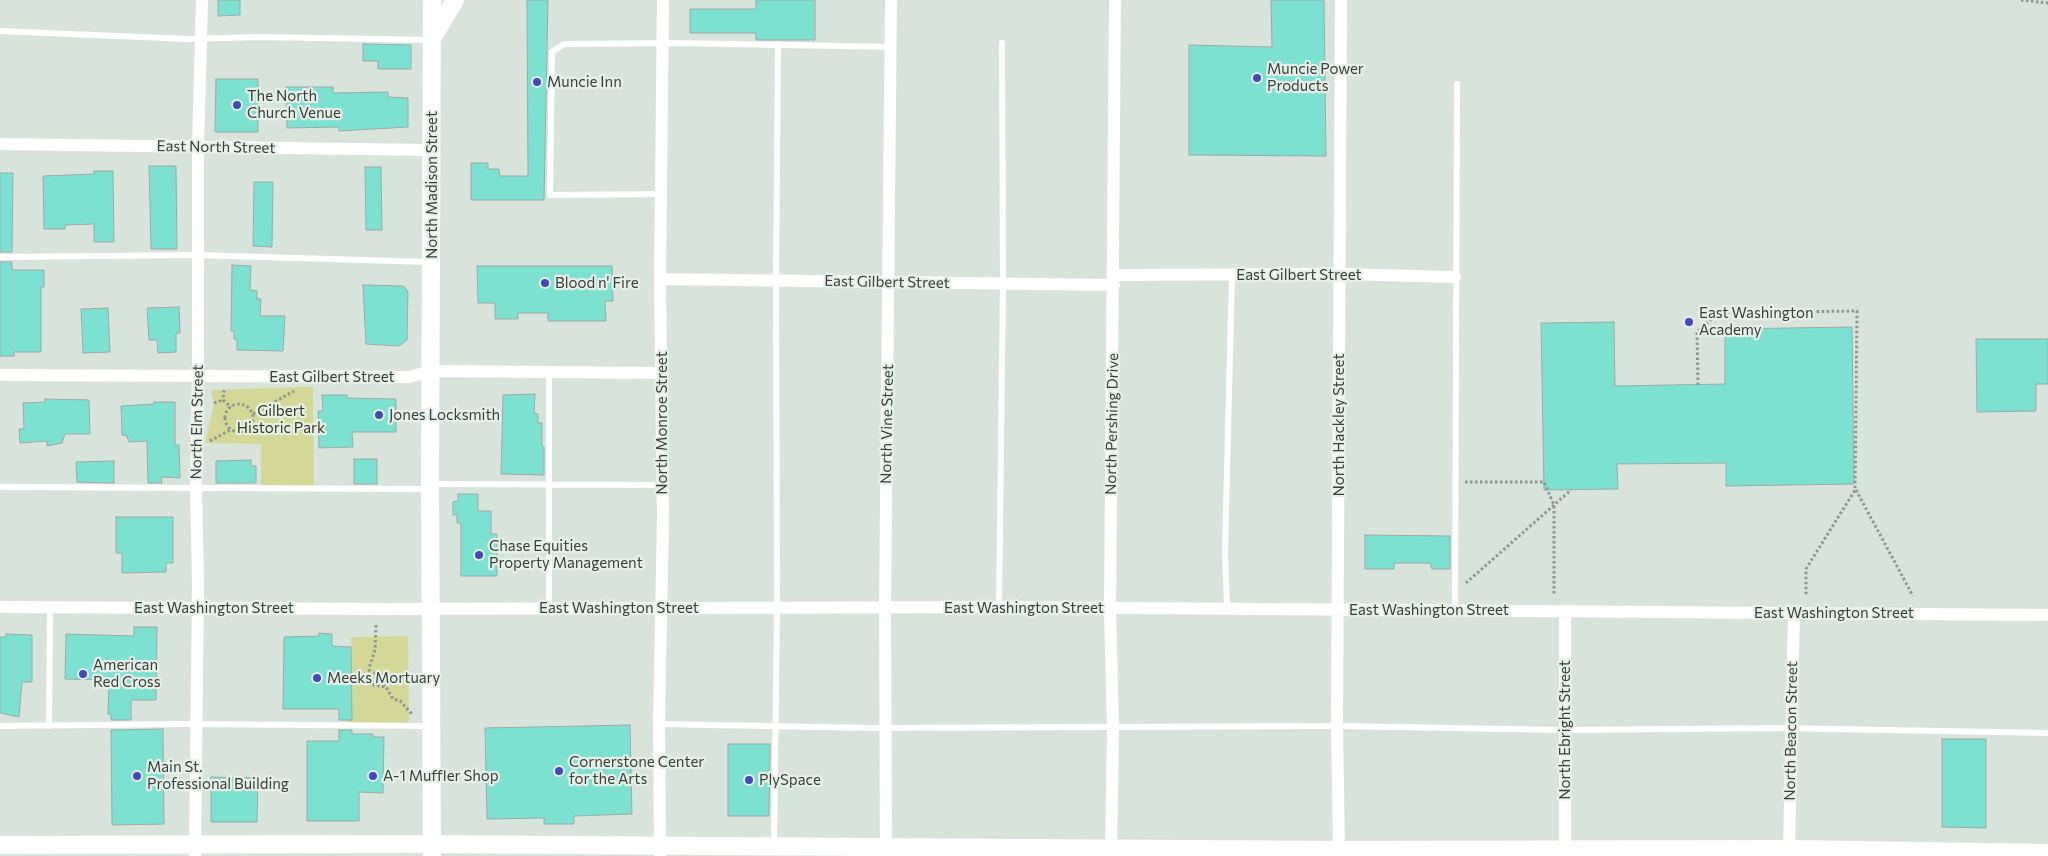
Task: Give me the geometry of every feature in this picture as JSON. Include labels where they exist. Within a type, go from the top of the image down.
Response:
[{"type":"main road","name":"North Madison Street","points":[[432,0],[430,487],[432,850]]},
{"type":"main road","points":[[431,40],[455,0]]},
{"type":"main road","points":[[0,844],[195,850],[311,847],[432,850],[660,851],[774,847],[886,852],[1228,852],[1338,850],[1454,852],[1565,849],[1789,849],[1830,853],[2048,853]]},
{"type":"street","name":"North Elm Street","points":[[195,850],[197,255],[202,0]]},
{"type":"street","name":"North Monroe Street","points":[[660,851],[659,724],[663,485],[660,279],[663,0]]},
{"type":"street","name":"North Vine Street","points":[[886,852],[885,607],[891,0]]},
{"type":"street","name":"North Pershing Drive","points":[[1111,852],[1113,728],[1110,608],[1115,0]]},
{"type":"street","name":"North Hackley Street","points":[[1338,850],[1341,0]]},
{"type":"street","name":"East North Street","points":[[0,144],[431,150]]},
{"type":"street","name":"East Gilbert Street","points":[[660,279],[1003,284],[1232,274],[1455,277]]},
{"type":"street","name":"East Gilbert Street","points":[[0,375],[409,377],[431,371],[662,373]]},
{"type":"street","name":"East Washington Street","points":[[0,607],[431,609],[1226,608],[1565,612],[2048,614]]},
{"type":"street","name":"North Ebright Street","points":[[1565,612],[1565,849]]},
{"type":"street","name":"North Beacon Street","points":[[1789,849],[1794,612]]},
{"type":"lane","points":[[0,31],[202,39],[259,37],[431,40]]},
{"type":"lane","points":[[662,194],[550,195],[552,52],[564,44],[662,43],[891,46]]},
{"type":"lane","points":[[999,608],[1003,284],[1002,43]]},
{"type":"lane","points":[[774,847],[777,608],[776,280],[778,44]]},
{"type":"lane","points":[[1454,610],[1457,84]]},
{"type":"lane","points":[[0,257],[197,255],[432,262]]},
{"type":"lane","points":[[1226,608],[1225,531],[1232,274]]},
{"type":"lane","points":[[549,371],[549,608]]},
{"type":"lane","points":[[0,487],[196,488],[430,487],[549,484],[663,485]]},
{"type":"lane","points":[[50,608],[50,726]]},
{"type":"lane","points":[[0,726],[196,724],[432,726]]},
{"type":"lane","points":[[659,724],[886,728],[1337,726],[1565,730],[1791,729],[2048,733]]},
{"type":"path","points":[[2021,0],[2048,3]]},
{"type":"path","points":[[1698,385],[1697,332],[1718,313],[1857,311],[1855,490],[1913,596]]},
{"type":"path","points":[[253,414],[301,387]]},
{"type":"path","points":[[223,400],[224,390]]},
{"type":"path","points":[[223,400],[231,407]]},
{"type":"path","points":[[214,403],[223,400]]},
{"type":"path","points":[[238,404],[246,405],[253,414],[252,423],[246,430],[241,432],[229,427],[225,418],[228,410],[238,404]]},
{"type":"path","points":[[205,443],[232,429]]},
{"type":"path","points":[[1455,482],[1544,482],[1554,505],[1554,594]]},
{"type":"path","points":[[1454,594],[1571,490]]},
{"type":"path","points":[[1806,596],[1806,569],[1855,490]]},
{"type":"path","points":[[376,625],[375,650],[369,668],[370,677],[374,686],[386,687]]},
{"type":"path","points":[[370,677],[376,672],[383,673],[386,687],[393,699],[400,701],[412,714]]},
{"type":"green space","name":"Gilbert Historic Park","points":[[313,387],[314,486],[261,485],[261,444],[205,443],[214,403],[211,390]]},
{"type":"green space","points":[[408,636],[409,723],[348,723],[347,710],[352,710],[351,637]]},
{"type":"building","points":[[218,0],[240,0],[240,15],[218,16]]},
{"type":"building","name":"Muncie Inn","points":[[527,0],[548,0],[544,200],[471,200],[471,163],[488,163],[488,169],[499,169],[500,176],[528,176]]},
{"type":"building","points":[[756,0],[815,0],[815,40],[756,40],[756,33],[690,33],[690,9],[756,9]]},
{"type":"building","name":"Muncie Power Products","points":[[1271,0],[1324,0],[1326,156],[1189,155],[1189,45],[1272,47]]},
{"type":"building","points":[[363,44],[411,45],[411,69],[378,69],[378,61],[363,61]]},
{"type":"building","name":"The North Church Venue","points":[[216,79],[258,79],[258,132],[215,132]]},
{"type":"building","points":[[286,87],[333,87],[333,93],[388,92],[388,97],[408,98],[408,127],[339,131],[339,127],[287,128]]},
{"type":"building","points":[[149,166],[176,166],[177,249],[151,249]]},
{"type":"building","points":[[365,167],[381,167],[382,230],[366,230]]},
{"type":"building","points":[[94,171],[113,171],[114,242],[94,242],[94,224],[65,225],[65,229],[44,229],[43,176],[94,174]]},
{"type":"building","points":[[0,173],[13,173],[12,252],[0,252]]},
{"type":"building","points":[[254,182],[273,182],[272,247],[253,246]]},
{"type":"building","points":[[0,262],[12,262],[12,270],[44,270],[44,287],[41,287],[41,352],[14,352],[14,356],[0,356]]},
{"type":"building","points":[[232,265],[251,266],[250,290],[257,291],[257,299],[261,299],[260,316],[285,316],[283,351],[237,350],[237,340],[234,339],[234,331],[231,331]]},
{"type":"building","name":"Blood n' Fire","points":[[477,266],[612,266],[613,301],[605,301],[606,321],[548,321],[548,313],[518,313],[518,319],[495,319],[495,303],[478,303]]},
{"type":"building","points":[[363,285],[403,286],[408,291],[407,340],[399,346],[366,344]]},
{"type":"building","points":[[179,307],[180,333],[176,333],[176,352],[158,353],[157,340],[149,340],[147,308]]},
{"type":"building","points":[[108,308],[110,352],[83,353],[81,309]]},
{"type":"building","name":"East Washington Academy","points":[[1614,322],[1615,386],[1725,384],[1725,329],[1852,327],[1854,484],[1726,486],[1726,463],[1617,464],[1618,489],[1544,490],[1541,323]]},
{"type":"building","points":[[1976,339],[2048,339],[2048,384],[2036,384],[2036,411],[1977,412]]},
{"type":"building","points":[[535,394],[534,413],[538,414],[538,423],[542,423],[544,475],[501,474],[503,395]]},
{"type":"building","points":[[322,395],[347,395],[347,398],[396,399],[396,432],[352,432],[353,447],[319,448],[318,411],[323,411]]},
{"type":"building","points":[[45,399],[89,400],[90,434],[65,434],[62,443],[47,446],[47,441],[20,443],[19,429],[24,429],[23,403],[45,402]]},
{"type":"building","points":[[154,402],[175,402],[175,445],[179,445],[180,478],[161,477],[162,483],[148,483],[147,441],[129,442],[127,436],[122,435],[121,406],[154,404]]},
{"type":"building","name":"Jones Locksmith","points":[[354,459],[377,459],[377,484],[354,484]]},
{"type":"building","points":[[251,460],[251,466],[256,466],[256,483],[216,483],[216,461]]},
{"type":"building","points":[[114,461],[114,483],[77,482],[76,462]]},
{"type":"building","name":"Chase Equities Property Management","points":[[458,494],[478,494],[478,511],[491,511],[491,534],[497,534],[497,576],[461,576],[461,523],[457,523],[457,515],[453,515],[453,502],[458,501]]},
{"type":"building","points":[[116,517],[173,517],[173,563],[166,563],[166,572],[122,573],[122,553],[116,553]]},
{"type":"building","points":[[1365,535],[1450,536],[1450,569],[1432,569],[1430,563],[1394,563],[1394,569],[1365,569]]},
{"type":"building","name":"American Red Cross","points":[[134,627],[157,627],[156,700],[131,700],[131,720],[111,720],[111,714],[108,714],[109,680],[65,679],[66,634],[134,636]]},
{"type":"building","name":"Meeks Mortuary","points":[[319,633],[332,634],[332,646],[351,647],[352,720],[339,720],[339,709],[283,709],[284,637],[319,636]]},
{"type":"building","points":[[6,634],[32,635],[32,682],[22,682],[19,717],[0,713],[0,637],[6,637]]},
{"type":"building","name":"Cornerstone Center for the Arts","points":[[630,725],[632,814],[574,816],[574,824],[544,824],[544,818],[487,819],[485,728]]},
{"type":"building","name":"Main St. Professional Building","points":[[163,729],[164,824],[112,825],[111,730]]},
{"type":"building","points":[[339,730],[352,730],[352,734],[373,734],[373,737],[384,737],[383,793],[359,792],[359,821],[307,821],[307,741],[339,741]]},
{"type":"building","points":[[1942,739],[1986,739],[1986,828],[1942,827]]},
{"type":"building","name":"PlySpace","points":[[728,744],[770,744],[769,816],[728,816]]},
{"type":"building","points":[[211,777],[258,778],[257,822],[211,822]]},
{"type":"place","name":"Muncie Power Products","points":[[1257,78]]},
{"type":"place","name":"Muncie Inn","points":[[537,82]]},
{"type":"place","name":"The North Church Venue","points":[[237,105]]},
{"type":"place","name":"Blood n' Fire","points":[[545,283]]},
{"type":"place","name":"East Washington Academy","points":[[1689,322]]},
{"type":"place","name":"Jones Locksmith","points":[[379,415]]},
{"type":"place","name":"Chase Equities Property Management","points":[[479,555]]},
{"type":"place","name":"American Red Cross","points":[[83,674]]},
{"type":"place","name":"Meeks Mortuary","points":[[317,678]]},
{"type":"place","name":"Cornerstone Center for the Arts","points":[[559,771]]},
{"type":"place","name":"Main St. Professional Building","points":[[137,776]]},
{"type":"place","name":"A-1 Muffler Shop","points":[[373,776]]},
{"type":"place","name":"PlySpace","points":[[749,780]]}]
